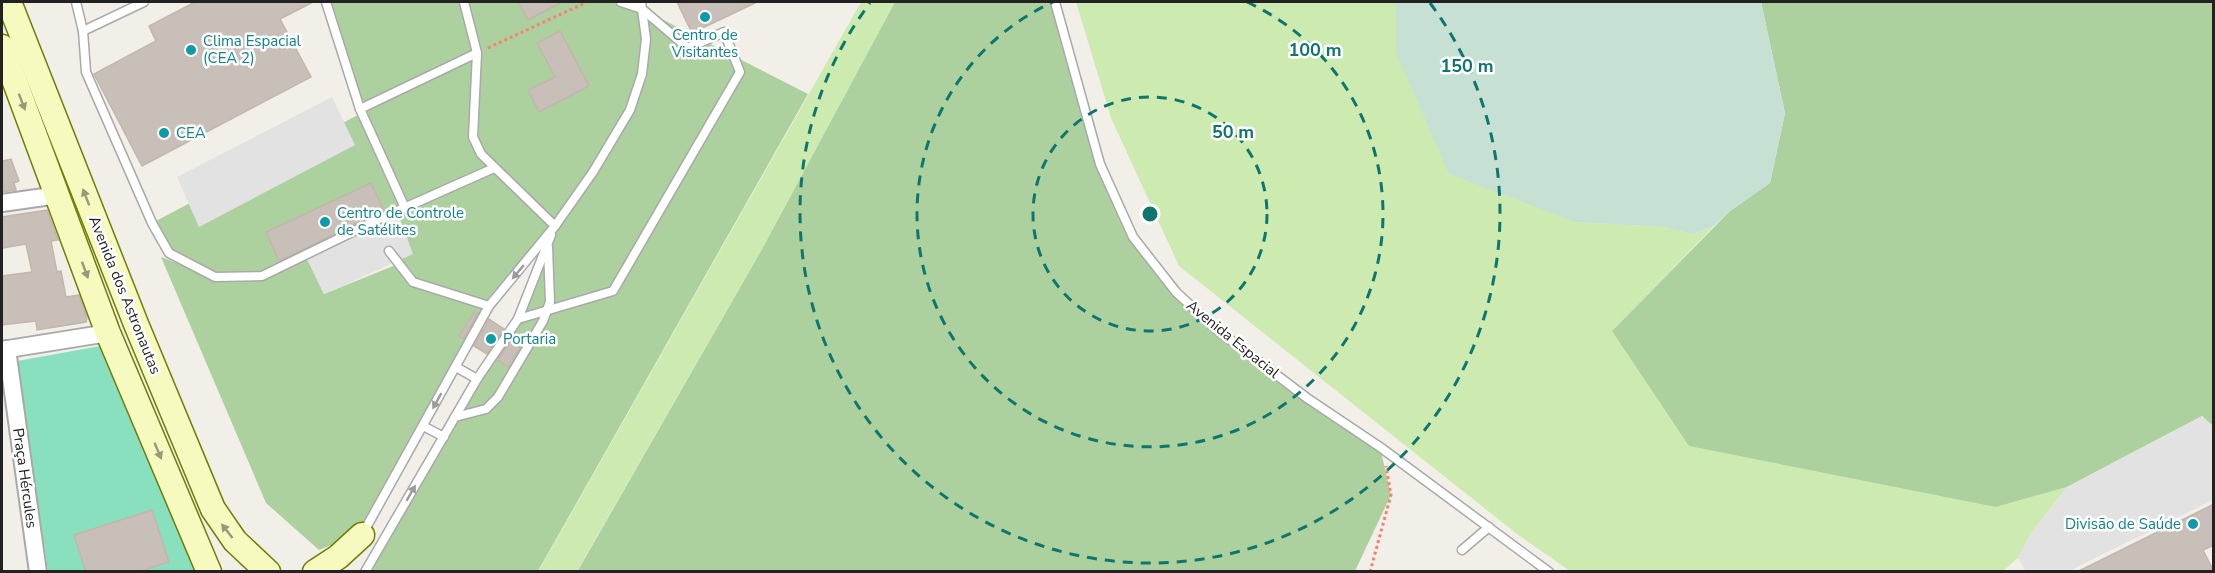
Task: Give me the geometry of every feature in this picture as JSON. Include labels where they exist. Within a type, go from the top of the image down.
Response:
[{"type":"main road","name":"Avenida dos Astronautas","points":[[9,2],[136,324],[213,509],[235,541],[268,572]]},
{"type":"main road","name":"Avenida dos Astronautas","points":[[2,47],[108,333],[208,572]]},
{"type":"main road","points":[[315,572],[338,557],[362,535]]},
{"type":"street","points":[[2,203],[58,195]]},
{"type":"street","points":[[4,349],[108,333]]},
{"type":"street","name":"Praça Hércules","points":[[4,349],[38,572]]},
{"type":"lane","points":[[76,2],[84,31],[86,72],[152,223],[169,253],[214,277],[262,276],[494,168]]},
{"type":"lane","points":[[84,31],[144,2]]},
{"type":"lane","points":[[326,2],[360,109],[405,208]]},
{"type":"lane","points":[[464,2],[477,53],[473,136],[481,154],[555,226]]},
{"type":"lane","points":[[518,319],[613,291],[740,72],[724,32],[688,48],[642,5],[621,2]]},
{"type":"lane","name":"Avenida Espacial","points":[[1055,2],[1101,164],[1132,237],[1176,292],[1216,329],[1307,398],[1380,447],[1549,572]]},
{"type":"lane","points":[[346,562],[489,306],[555,226],[593,172],[630,110],[642,74],[646,39],[642,5]]},
{"type":"lane","points":[[360,109],[477,53]]},
{"type":"lane","points":[[365,572],[477,380],[518,319],[555,226]]},
{"type":"lane","points":[[455,417],[486,409],[498,397],[524,356],[550,302],[548,245]]},
{"type":"lane","points":[[389,251],[413,282],[489,306]]},
{"type":"lane","points":[[456,367],[477,380]]},
{"type":"lane","points":[[423,426],[444,437]]},
{"type":"lane","points":[[1462,550],[1489,527]]},
{"type":"path","points":[[477,53],[586,2]]},
{"type":"path","points":[[1370,572],[1391,495],[1389,476],[1380,447]]},
{"type":"green space","points":[[326,2],[640,2],[642,9],[808,94],[538,571],[366,571],[518,319],[554,228],[489,306],[362,533],[319,550],[266,503],[161,257],[208,275],[169,253],[152,223],[455,64],[360,109]],"holes":[[[493,159],[546,217],[494,168]],[[392,216],[389,251],[398,264],[324,294],[307,259],[273,272]]]},
{"type":"green space","points":[[861,2],[895,2],[761,251],[577,571],[538,572]]},
{"type":"green space","points":[[895,2],[1055,2],[1100,164],[1133,237],[1176,292],[1216,329],[1380,447],[1391,495],[1355,571],[577,572],[761,251]]},
{"type":"green space","points":[[1076,2],[1396,2],[1396,53],[1575,222],[1663,227],[1692,234],[1714,226],[1612,331],[1996,507],[2067,487],[2031,533],[2018,558],[2003,571],[1570,571],[1517,534],[1179,266],[1111,118]]},
{"type":"green space","points":[[1396,2],[1761,2],[1785,113],[1770,183],[1730,211],[1714,226],[1692,234],[1663,227],[1575,222],[1449,174],[1396,53]]},
{"type":"green space","points":[[1761,2],[2213,2],[2213,426],[2202,416],[2067,487],[1996,507],[1689,446],[1612,331],[1730,211],[1770,183],[1785,113]]},
{"type":"green space","points":[[100,346],[201,571],[48,571],[17,361]]},
{"type":"shaded area","points":[[332,97],[355,145],[199,227],[177,177]]},
{"type":"shaded area","points":[[399,216],[413,254],[324,294],[307,259]]},
{"type":"shaded area","points":[[2202,416],[2213,426],[2213,500],[2069,571],[2026,571],[2018,558],[2031,533],[2067,487]]},
{"type":"building","points":[[195,2],[313,2],[280,19],[311,77],[142,166],[94,74],[156,41],[149,26]]},
{"type":"building","points":[[518,2],[562,2],[528,20]]},
{"type":"building","name":"Centro de Visitantes","points":[[677,2],[757,2],[692,33]]},
{"type":"building","points":[[560,31],[589,86],[539,112],[528,90],[555,77],[537,43]]},
{"type":"building","points":[[11,159],[19,181],[14,183],[16,190],[2,192],[2,161]]},
{"type":"building","name":"Centro de Controle de Satélites","points":[[371,183],[384,210],[279,261],[266,232]]},
{"type":"building","points":[[47,210],[58,240],[51,241],[57,272],[61,271],[66,297],[79,295],[87,317],[86,322],[37,330],[36,321],[2,325],[2,276],[32,272],[26,244],[2,248],[2,217]]},
{"type":"building","points":[[475,311],[478,313],[463,339],[459,336]]},
{"type":"building","points":[[489,319],[504,329],[487,354],[474,346]]},
{"type":"building","points":[[514,335],[524,341],[508,367],[498,360]]},
{"type":"building","name":"Divisão de Saúde","points":[[2214,504],[2214,545],[2203,550],[2214,572],[2077,572]]},
{"type":"building","points":[[152,510],[169,562],[139,572],[86,572],[74,535]]},
{"type":"place","name":"Centro de Visitantes","points":[[705,17]]},
{"type":"place","name":"Clima Espacial (CEA 2)","points":[[191,50]]},
{"type":"place","name":"CEA","points":[[164,133]]},
{"type":"place","name":"Centro de Controle de Satélites","points":[[325,222]]},
{"type":"place","name":"Portaria","points":[[491,339]]},
{"type":"place","name":"Divisão de Saúde","points":[[2193,524]]}]
